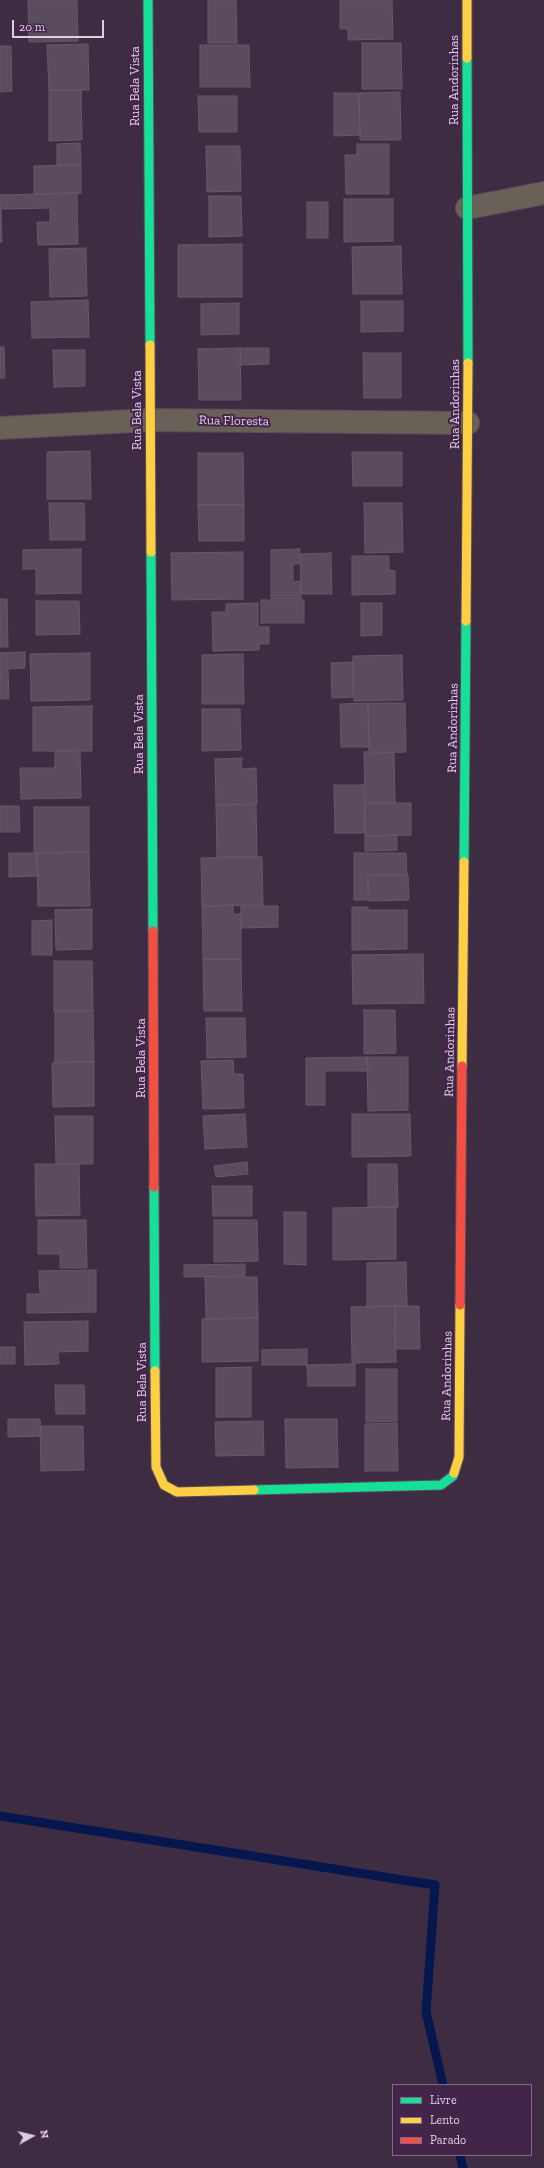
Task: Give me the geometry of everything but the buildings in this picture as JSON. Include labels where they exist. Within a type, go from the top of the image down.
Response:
[{"type":"street","name":"Rua Bela Vista","points":[[148,0],[156,1467]]},
{"type":"street","name":"Rua Andorinhas","points":[[156,1467],[164,1485],[177,1492],[441,1485],[454,1476],[459,1456],[468,423],[467,0]]},
{"type":"street","points":[[467,208],[544,193]]},
{"type":"street","name":"Rua Floresta","points":[[0,428],[150,420],[468,423]]},
{"type":"waterway","points":[[0,1816],[435,1885],[426,2012],[443,2084]]},
{"type":"waterway","points":[[460,2156],[463,2168]]},
{"type":"traffic: fast","points":[[148,0],[150,345]]},
{"type":"traffic: fast","points":[[467,58],[468,363]]},
{"type":"traffic: fast","points":[[151,552],[153,931]]},
{"type":"traffic: fast","points":[[464,862],[466,621]]},
{"type":"traffic: fast","points":[[154,1187],[155,1371]]},
{"type":"traffic: fast","points":[[254,1490],[441,1485],[453,1476],[454,1473]]},
{"type":"traffic: slow","points":[[467,0],[467,58]]},
{"type":"traffic: slow","points":[[150,345],[151,552]]},
{"type":"traffic: slow","points":[[466,621],[468,363]]},
{"type":"traffic: slow","points":[[462,1066],[464,862]]},
{"type":"traffic: slow","points":[[454,1473],[459,1457],[460,1305]]},
{"type":"traffic: slow","points":[[155,1371],[156,1467],[164,1485],[177,1492],[254,1490]]},
{"type":"traffic: jam","points":[[153,931],[154,1187]]},
{"type":"traffic: jam","points":[[460,1305],[462,1066]]}]
